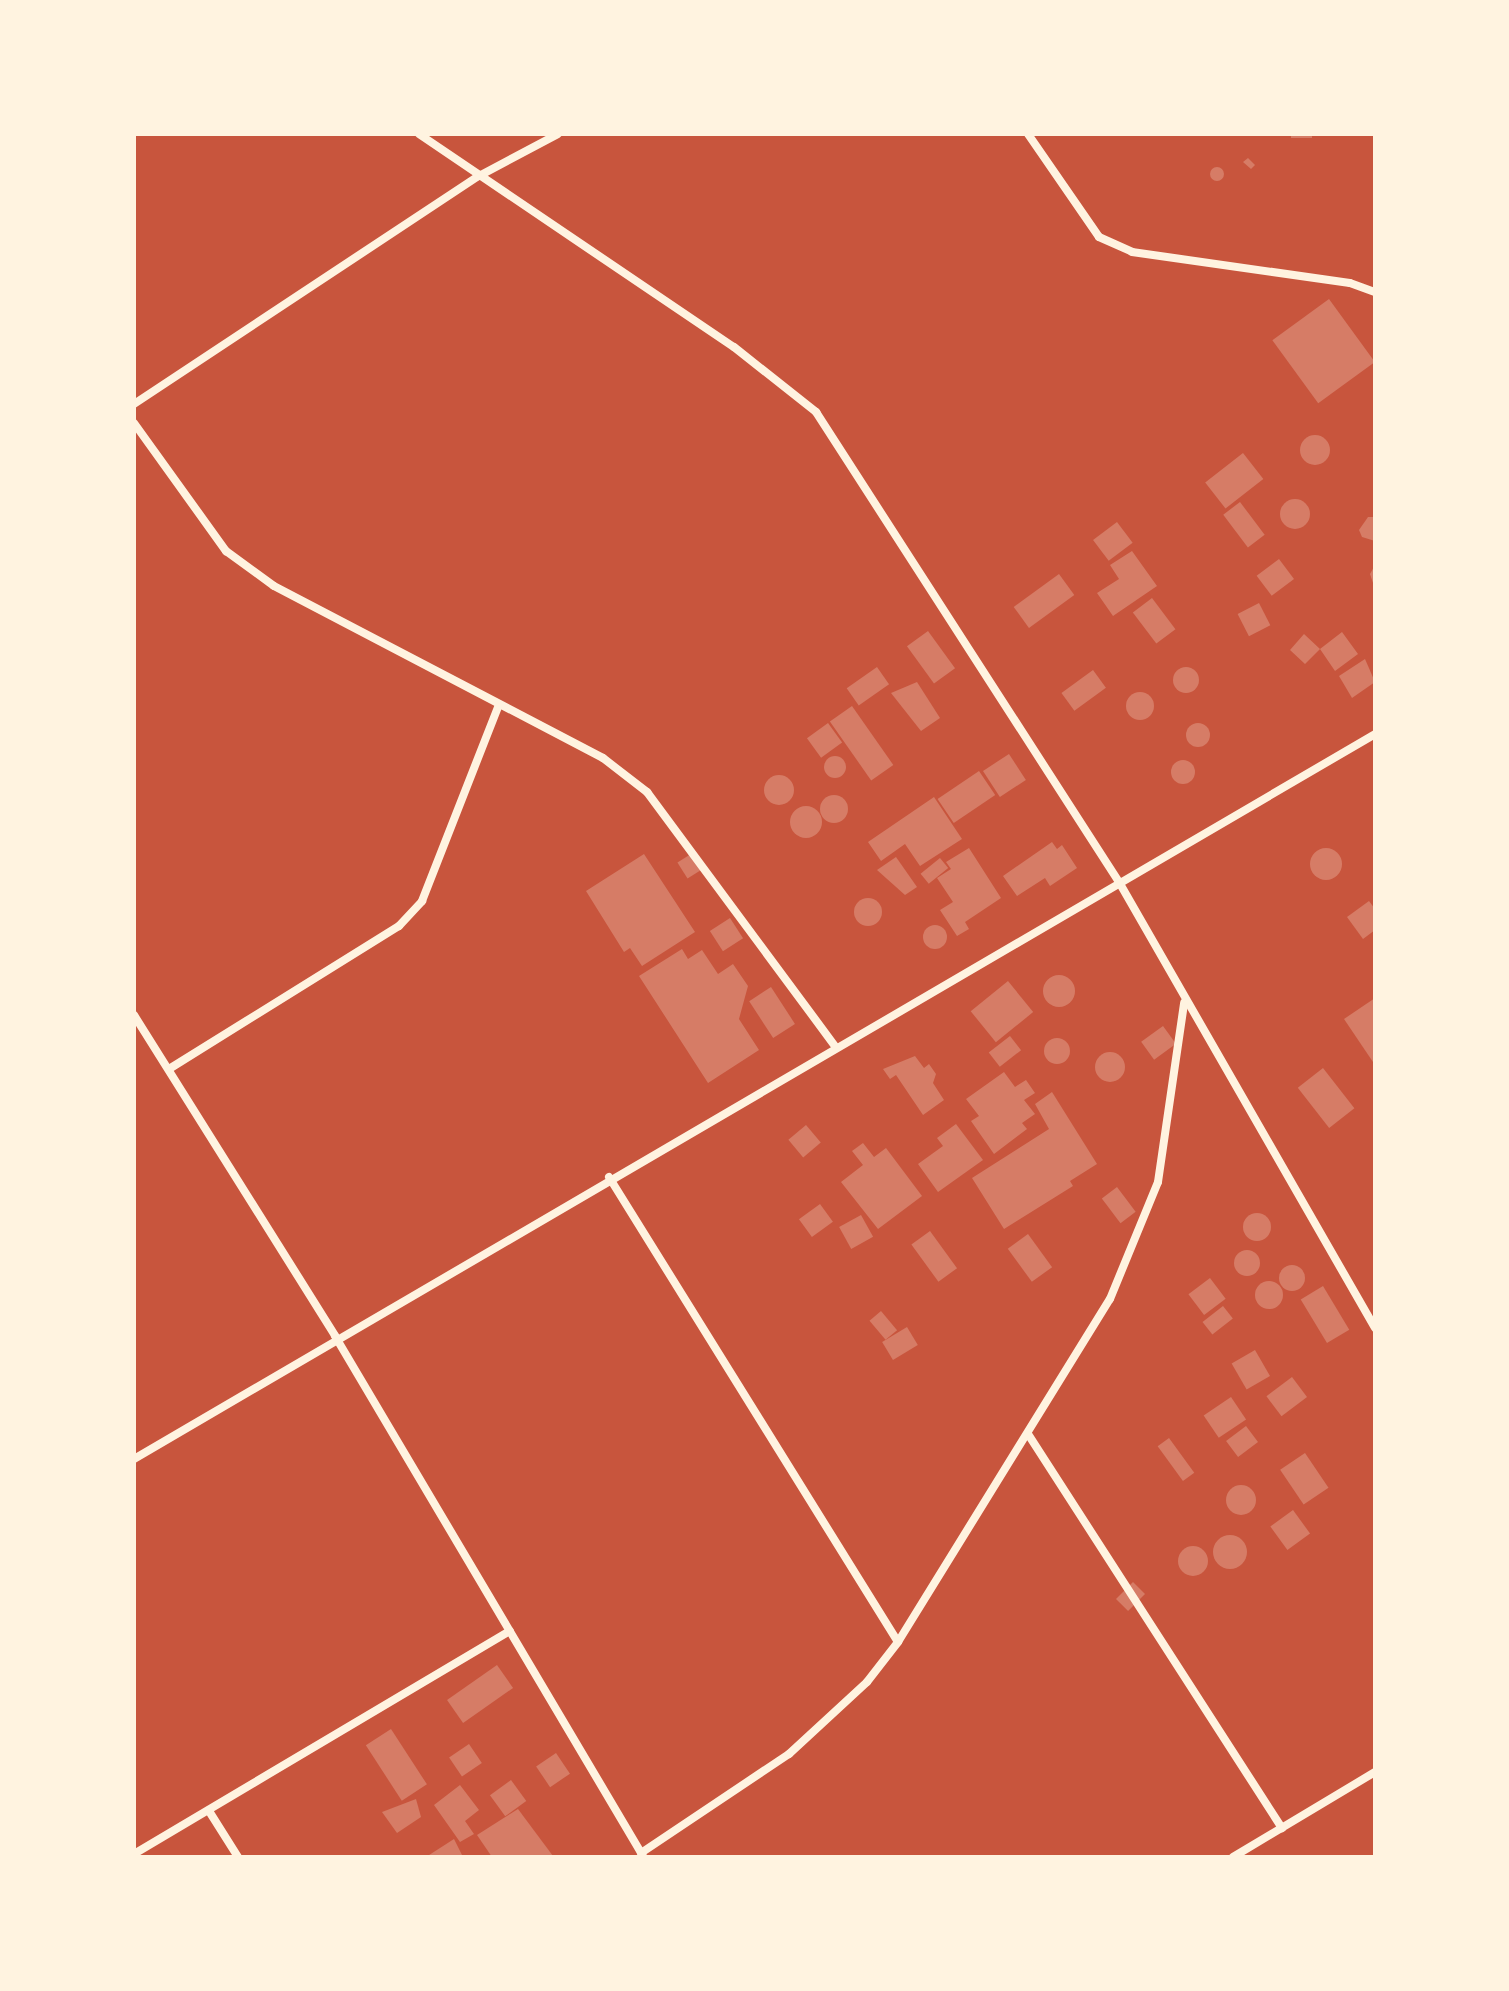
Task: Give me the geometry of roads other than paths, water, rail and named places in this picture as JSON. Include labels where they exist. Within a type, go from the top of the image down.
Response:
[{"type":"street","points":[[419,134],[734,347],[816,412],[1119,882],[1184,1002],[1375,1328]]},
{"type":"street","points":[[134,404],[479,176],[558,134]]},
{"type":"street","points":[[1028,134],[1099,237],[1132,252],[1350,283],[1375,292]]},
{"type":"street","points":[[134,423],[226,551],[274,586],[498,707],[603,758],[647,792],[835,1046]]},
{"type":"street","points":[[169,1069],[399,926],[422,901],[498,707]]},
{"type":"street","points":[[134,1459],[335,1336],[1375,734]]},
{"type":"street","points":[[134,1015],[335,1336],[642,1855],[789,1754],[867,1682],[898,1642],[1110,1299],[1158,1182],[1184,1002]]},
{"type":"street","points":[[609,1177],[898,1642]]},
{"type":"street","points":[[1028,1434],[1282,1828]]},
{"type":"street","points":[[134,1854],[510,1631]]},
{"type":"street","points":[[1233,1857],[1375,1772]]},
{"type":"street","points":[[209,1811],[238,1857]]}]
